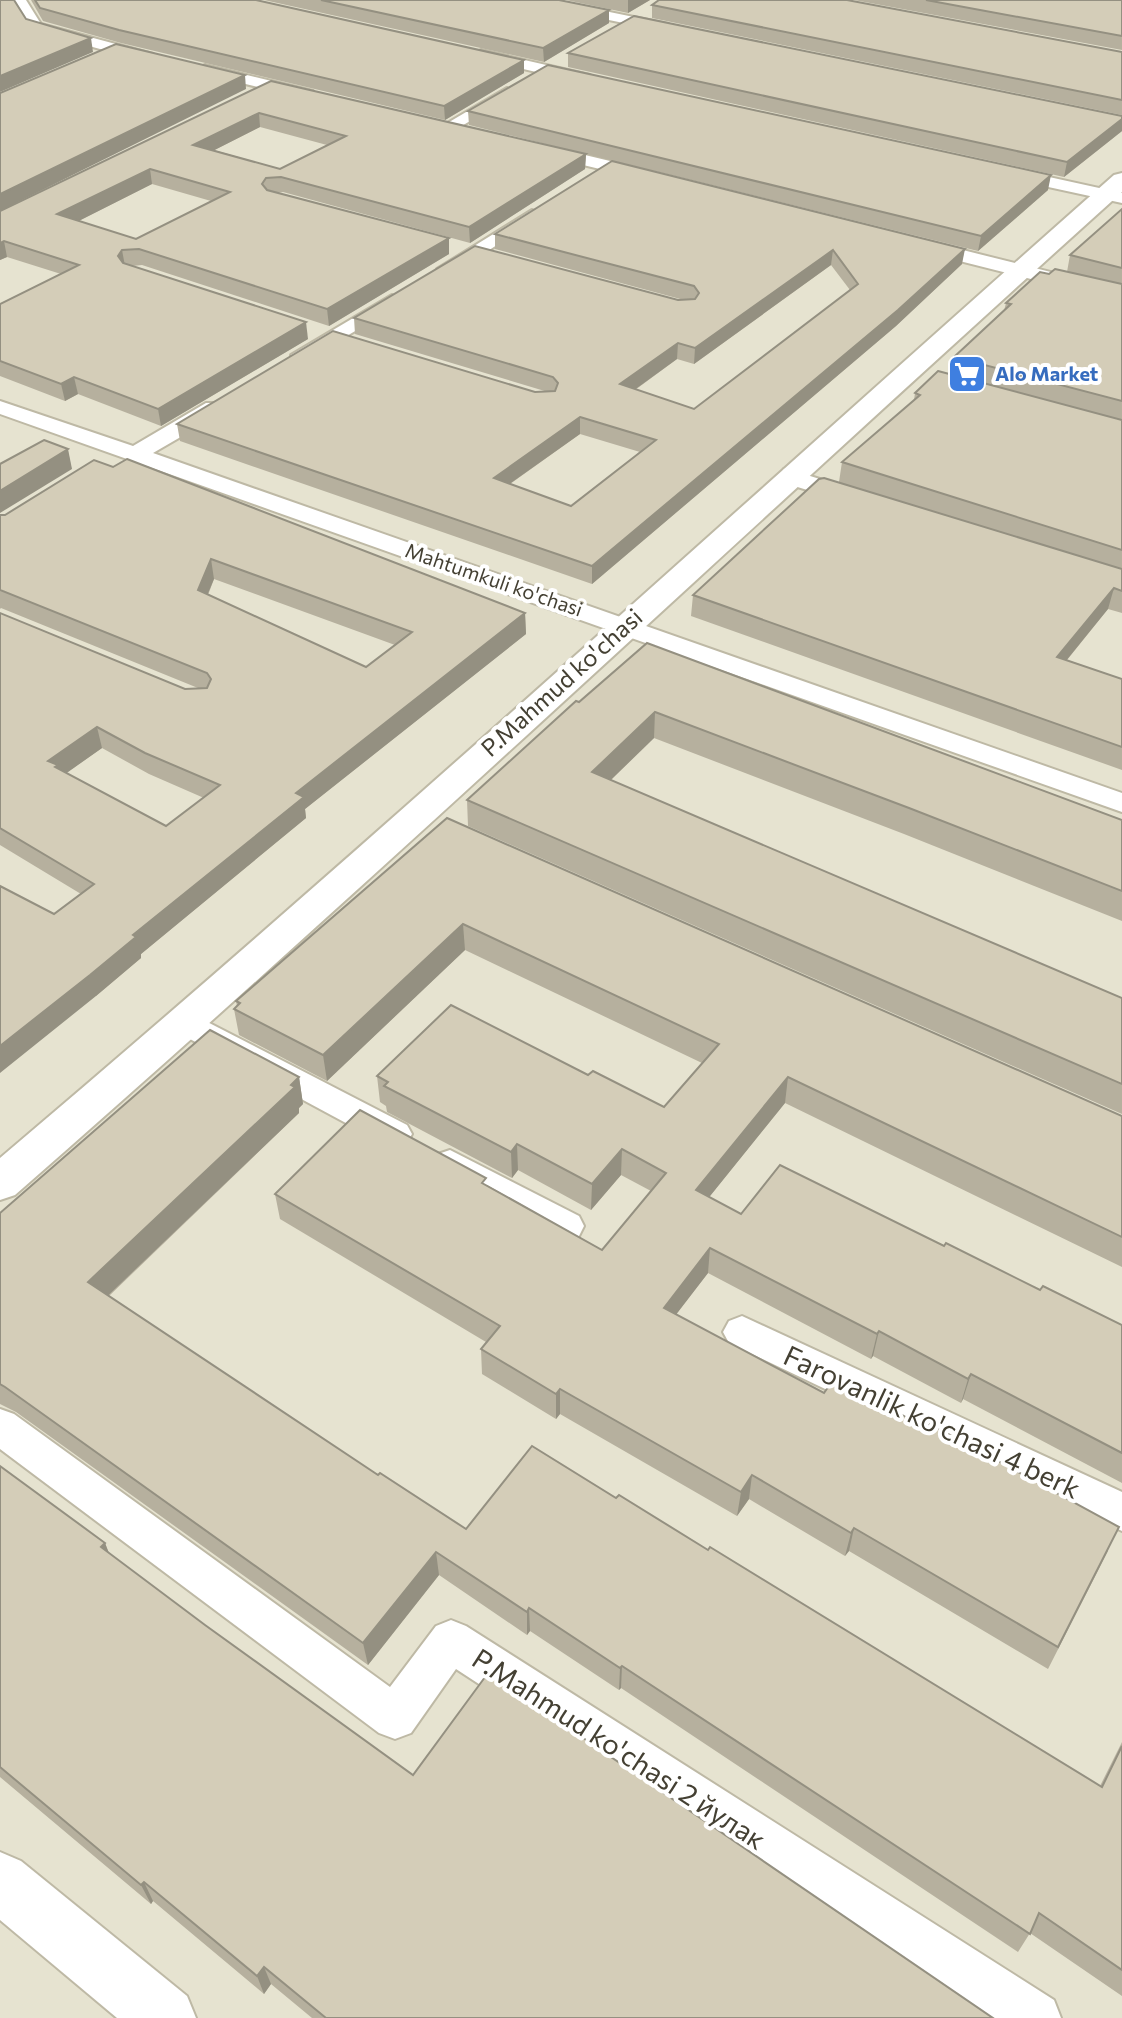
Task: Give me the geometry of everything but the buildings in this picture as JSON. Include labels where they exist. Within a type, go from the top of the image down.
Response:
[{"type":"street","points":[[19,0],[35,27],[163,61]]},
{"type":"street","points":[[530,0],[692,33]]},
{"type":"street","points":[[606,34],[654,7]]},
{"type":"street","points":[[87,63],[116,50]]},
{"type":"street","points":[[471,53],[608,84]]},
{"type":"street","points":[[477,135],[440,126],[570,56]]},
{"type":"street","points":[[194,68],[330,100]]},
{"type":"street","points":[[243,100],[271,86]]},
{"type":"street","points":[[521,145],[669,181]]},
{"type":"street","points":[[582,183],[608,166]]},
{"type":"street","points":[[998,170],[1117,191]]},
{"type":"street","name":"P.Mahmud ko'chasi","points":[[0,1183],[186,1023],[792,474],[919,377],[1020,271],[1117,191]]},
{"type":"street","points":[[279,368],[542,208]]},
{"type":"street","points":[[898,240],[1122,296]]},
{"type":"street","points":[[446,242],[506,259]]},
{"type":"street","points":[[301,327],[362,346]]},
{"type":"street","points":[[95,468],[226,400]]},
{"type":"street","name":"Mahtumkuli ko'chasi","points":[[0,407],[1122,803]]},
{"type":"street","points":[[792,474],[799,480],[872,503]]},
{"type":"street","points":[[414,815],[451,831]]},
{"type":"street","points":[[186,1023],[566,1226]]},
{"type":"street","name":"Farovanlik ko'chasi 4 berk","points":[[742,1332],[1122,1512]]},
{"type":"street","name":"P.Mahmud ko'chasi 2 йулак","points":[[0,1426],[395,1717],[451,1641],[1036,2018]]},
{"type":"street","points":[[0,1882],[165,2018]]},
{"type":"shaded area","points":[[0,0],[1122,0],[1122,2018],[0,2018]]},
{"type":"place","name":"Alo Market","points":[[967,374]]}]
